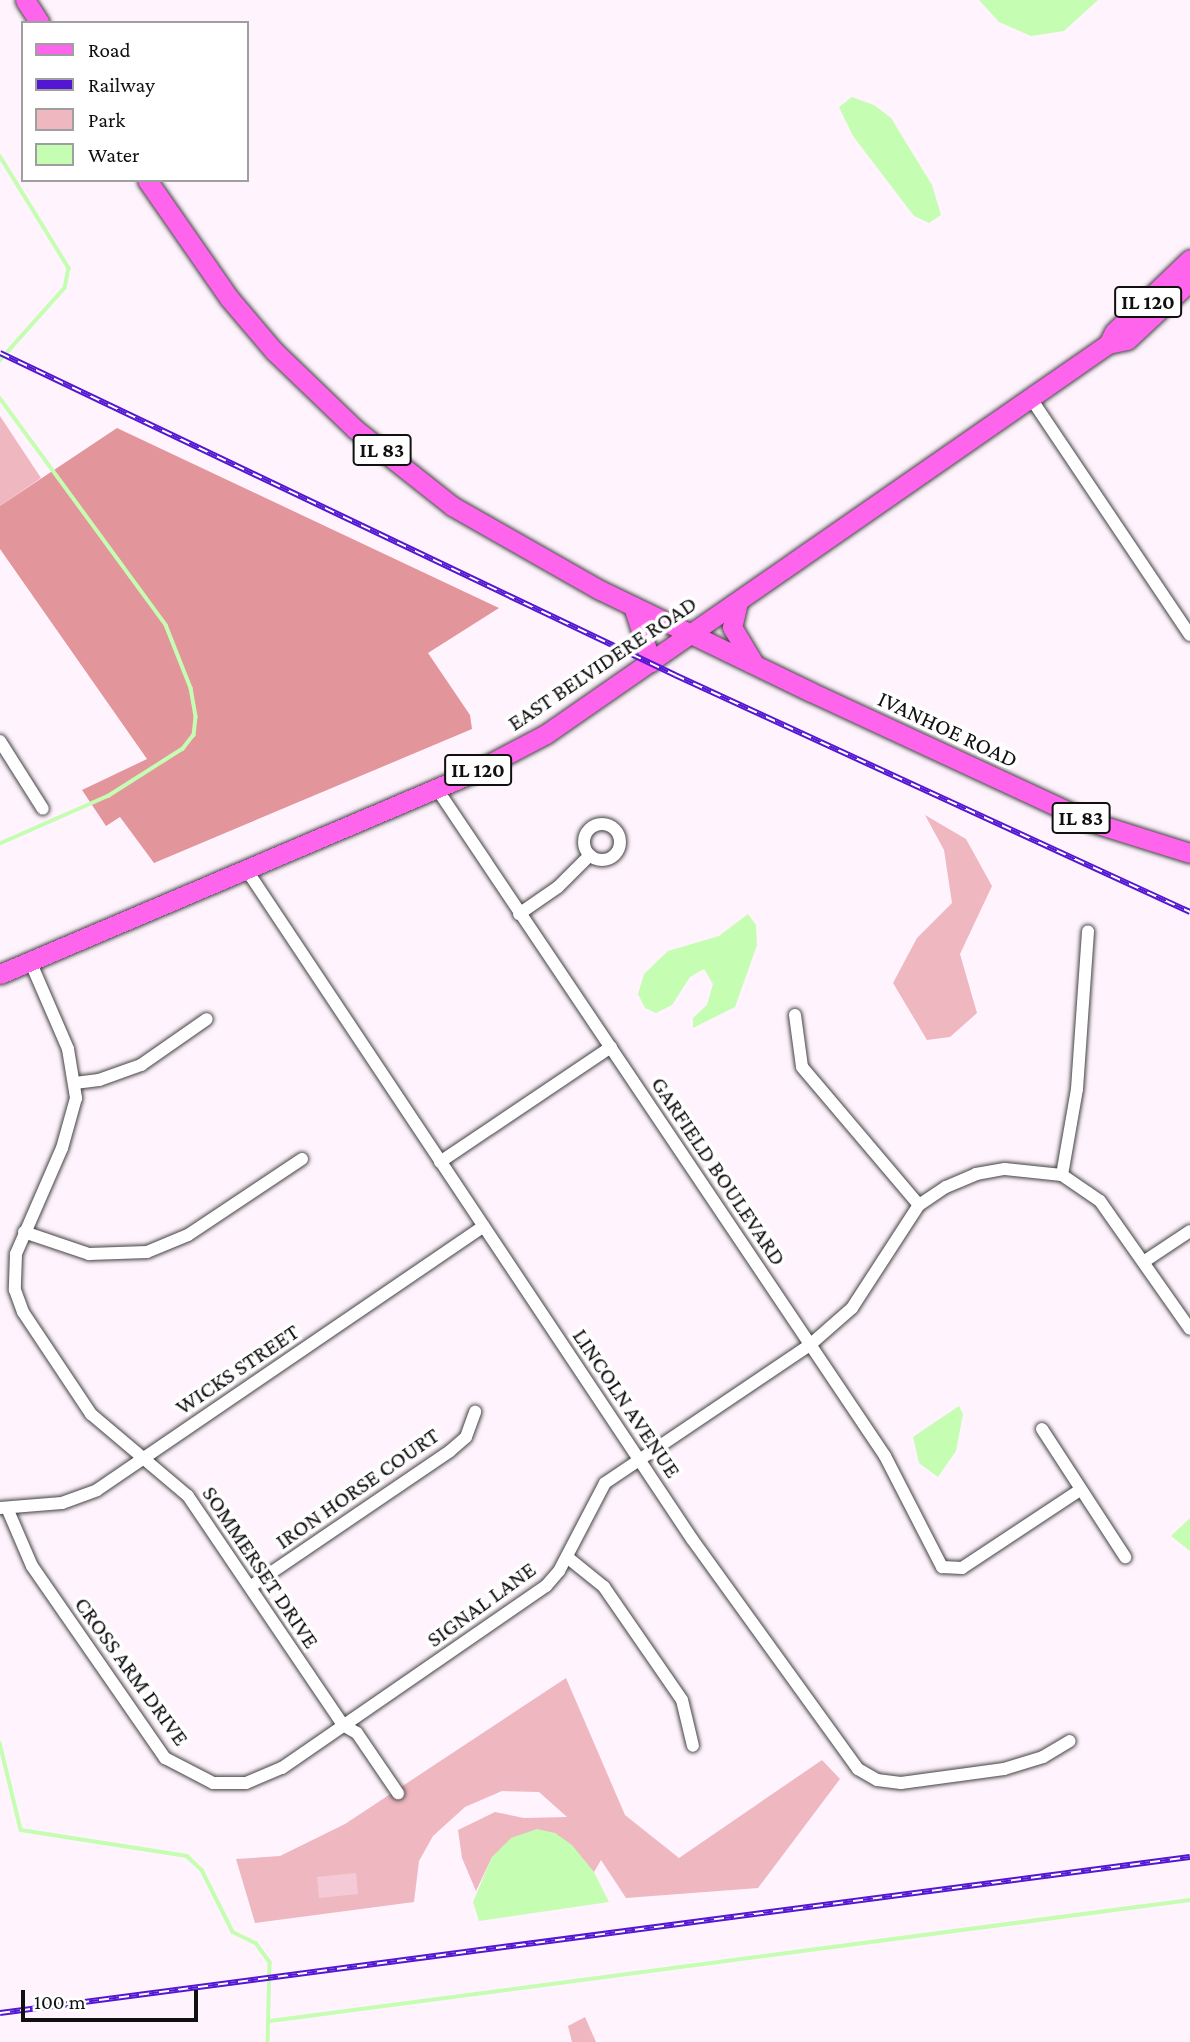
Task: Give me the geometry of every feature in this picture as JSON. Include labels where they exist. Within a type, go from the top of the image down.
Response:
[{"type":"main road","points":[[25,0],[39,21]]},
{"type":"main road","name":"IL 83","points":[[147,182],[229,298],[274,351],[355,429],[452,506],[633,606],[692,634]]},
{"type":"main road","name":"EAST BELVIDERE ROAD","points":[[1108,344],[1114,332],[1190,259]]},
{"type":"main road","name":"EAST BELVIDERE ROAD","points":[[0,974],[437,789],[546,734],[1032,400],[1108,344],[1127,340],[1190,282]]},
{"type":"main road","points":[[738,602],[732,627],[753,663]]},
{"type":"main road","points":[[633,606],[651,662]]},
{"type":"main road","name":"IVANHOE ROAD","points":[[692,634],[1091,822],[1190,853]]},
{"type":"street","points":[[1032,400],[1190,635]]},
{"type":"street","points":[[0,741],[43,809]]},
{"type":"street","name":"GARFIELD BOULEVARD","points":[[437,789],[885,1456],[937,1560],[948,1570],[962,1568],[1080,1490]]},
{"type":"street","points":[[519,914],[558,887],[590,855]]},
{"type":"street","name":"LINCOLN AVENUE","points":[[246,869],[642,1461],[858,1769],[877,1780],[901,1783],[1028,1763],[1070,1741]]},
{"type":"street","points":[[1062,1175],[1077,1089],[1088,931]]},
{"type":"street","name":"SOMMERSET DRIVE","points":[[30,961],[58,1023],[75,1083],[71,1122],[24,1232],[14,1271],[23,1312],[91,1414],[188,1496],[343,1725],[357,1733],[398,1793]]},
{"type":"street","points":[[795,1015],[802,1067],[919,1205],[976,1174],[1005,1169],[1062,1175],[1100,1201],[1145,1261],[1190,1329]]},
{"type":"street","points":[[75,1083],[99,1080],[141,1065],[207,1019]]},
{"type":"street","points":[[440,1162],[611,1047]]},
{"type":"street","points":[[24,1232],[89,1254],[147,1252],[188,1235],[302,1159]]},
{"type":"street","name":"SIGNAL LANE","points":[[343,1725],[546,1586],[567,1557],[605,1483],[642,1461],[811,1344],[852,1308],[919,1205]]},
{"type":"street","name":"WICKS STREET","points":[[4,1508],[80,1499],[484,1226]]},
{"type":"street","points":[[1145,1261],[1190,1231]]},
{"type":"street","name":"IRON HORSE COURT","points":[[250,1587],[450,1451],[466,1437],[475,1412]]},
{"type":"street","points":[[1042,1429],[1125,1557]]},
{"type":"street","name":"CROSS ARM DRIVE","points":[[4,1508],[32,1566],[153,1743],[183,1771],[213,1783],[246,1783],[282,1768],[343,1725]]},
{"type":"street","points":[[567,1557],[604,1587],[682,1700],[693,1746]]},
{"type":"green space","points":[[0,416],[41,478],[0,506]]},
{"type":"green space","points":[[925,815],[966,839],[992,886],[960,954],[977,1013],[950,1037],[927,1040],[893,983],[917,938],[952,903],[944,850]]},
{"type":"green space","points":[[566,1678],[625,1815],[679,1858],[822,1760],[840,1779],[758,1888],[626,1898],[601,1860],[594,1872],[555,1833],[492,1857],[476,1891],[462,1858],[458,1830],[495,1812],[524,1818],[567,1817],[539,1792],[502,1791],[465,1807],[433,1836],[419,1861],[414,1902],[255,1923],[236,1859],[280,1856],[345,1824]]},
{"type":"green space","points":[[585,2017],[596,2042],[572,2042],[568,2026]]},
{"type":"shaded area","points":[[117,428],[499,608],[428,653],[470,715],[472,729],[154,863],[120,817],[106,826],[82,790],[147,759],[0,549],[0,506]]},
{"type":"shaded area","points":[[356,1873],[358,1894],[319,1898],[317,1877]]},
{"type":"water","points":[[979,0],[1098,0],[1064,31],[1031,36],[999,22]]},
{"type":"water","points":[[852,97],[874,105],[891,118],[932,185],[941,215],[929,223],[914,216],[853,136],[839,107]]},
{"type":"water","points":[[748,914],[756,925],[757,945],[735,1007],[693,1028],[693,1018],[707,1005],[713,984],[704,969],[690,977],[672,1005],[656,1013],[645,1008],[638,994],[644,974],[668,951],[719,936]]},
{"type":"water","points":[[959,1406],[963,1414],[956,1451],[938,1477],[919,1463],[913,1437]]},
{"type":"water","points":[[1190,1518],[1190,1551],[1171,1536]]},
{"type":"water","points":[[537,1829],[555,1833],[572,1845],[594,1872],[609,1902],[479,1921],[473,1902],[492,1857],[511,1838]]},
{"type":"waterway","points":[[0,156],[69,268],[65,288],[0,361]]},
{"type":"waterway","points":[[0,398],[166,625],[191,688],[196,717],[194,735],[183,749],[109,796],[0,844]]},
{"type":"waterway","points":[[0,1743],[21,1830],[187,1856],[202,1870],[233,1932],[256,1943],[270,1962],[268,2042]]},
{"type":"waterway","points":[[270,2021],[1190,1900]]},
{"type":"railway","points":[[0,353],[675,675],[1190,912]]},
{"type":"railway","points":[[0,2013],[1190,1857]]}]
